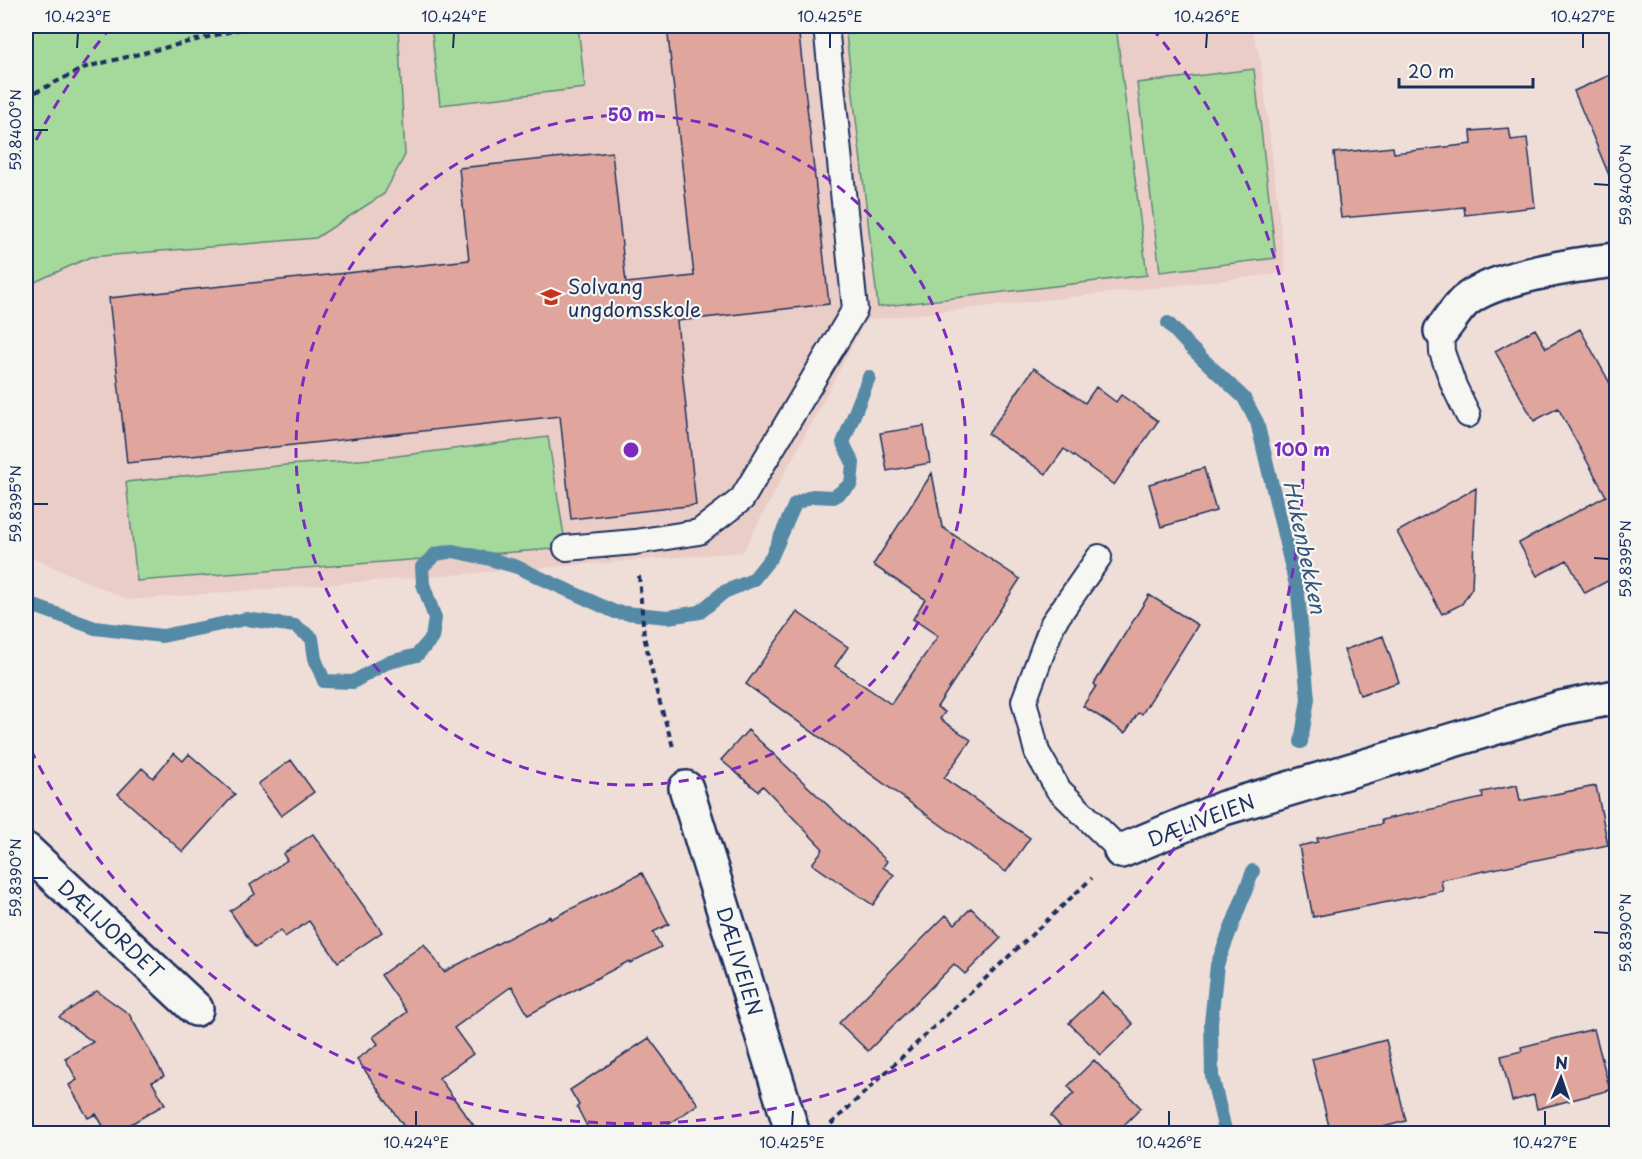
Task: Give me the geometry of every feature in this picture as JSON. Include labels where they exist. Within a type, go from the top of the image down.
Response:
[{"type":"street","points":[[1441,331],[1464,302],[1491,286],[1578,264],[1617,260]]},
{"type":"street","name":"DÆLIVEIEN","points":[[1121,851],[1224,808],[1561,708],[1617,697]]},
{"type":"street","name":"DÆLIVEIEN","points":[[686,788],[793,1134]]},
{"type":"street","name":"DÆLIJORDET","points":[[26,850],[196,1009]]},
{"type":"lane","points":[[566,549],[635,542],[699,532],[742,499],[855,309],[826,26]]},
{"type":"lane","points":[[1441,331],[1442,352],[1454,386],[1468,415]]},
{"type":"lane","points":[[1099,557],[1053,623],[1024,700],[1037,752],[1058,789],[1121,851]]},
{"type":"path","points":[[26,97],[86,67],[252,26]]},
{"type":"path","points":[[639,576],[644,636],[657,693],[686,788]]},
{"type":"path","points":[[829,1125],[1121,851]]},
{"type":"shaded area","name":"Solvang ungdomsskole","points":[[311,26],[1251,26],[1261,62],[1286,273],[866,320],[743,552],[128,600],[26,555],[26,139]]},
{"type":"green space","points":[[26,26],[398,26],[405,155],[384,194],[316,238],[90,257],[26,286]]},
{"type":"green space","points":[[431,26],[578,26],[585,88],[440,105]]},
{"type":"green space","points":[[919,26],[1116,26],[1147,275],[878,307],[846,34]]},
{"type":"green space","points":[[1254,69],[1276,258],[1160,272],[1137,83]]},
{"type":"green space","points":[[548,437],[566,548],[137,581],[126,482],[286,465],[373,459]]},
{"type":"building","points":[[667,26],[798,26],[829,304],[677,321],[696,505],[571,519],[560,416],[127,463],[109,298],[469,260],[459,168],[612,152],[626,283],[694,276]]},
{"type":"building","points":[[1617,72],[1617,192],[1616,192],[1574,91]]},
{"type":"building","points":[[1509,128],[1511,140],[1527,138],[1535,207],[1465,215],[1464,207],[1341,218],[1334,153],[1393,147],[1394,153],[1472,144],[1471,131]]},
{"type":"building","points":[[1535,329],[1546,348],[1580,329],[1617,396],[1617,576],[1585,593],[1567,560],[1537,576],[1519,543],[1606,496],[1558,408],[1534,421],[1495,351]]},
{"type":"building","points":[[1034,368],[1085,403],[1096,387],[1116,402],[1121,395],[1158,421],[1114,485],[1064,449],[1046,474],[988,434]]},
{"type":"building","points":[[924,426],[930,463],[887,471],[880,433]]},
{"type":"building","points":[[1204,468],[1216,511],[1161,527],[1149,484]]},
{"type":"building","points":[[932,473],[942,527],[1020,579],[937,707],[945,712],[940,719],[971,740],[944,778],[1030,838],[1006,872],[746,684],[797,612],[848,647],[835,666],[891,704],[938,636],[913,619],[925,599],[873,565]]},
{"type":"building","points":[[1476,488],[1472,588],[1462,604],[1442,614],[1397,532]]},
{"type":"building","points":[[1149,595],[1198,625],[1142,714],[1138,713],[1125,733],[1083,706]]},
{"type":"building","points":[[1383,636],[1399,682],[1360,695],[1344,650]]},
{"type":"building","points":[[748,730],[887,861],[883,867],[894,875],[873,905],[812,864],[823,849],[763,786],[758,791],[721,760]]},
{"type":"building","points":[[174,753],[183,761],[189,754],[235,794],[183,852],[118,794],[142,768],[153,778]]},
{"type":"building","points":[[291,760],[314,792],[281,816],[258,784]]},
{"type":"building","points":[[1517,785],[1520,801],[1596,786],[1608,845],[1441,880],[1443,891],[1313,917],[1299,846],[1318,842],[1317,838],[1382,824],[1381,820],[1483,798],[1482,792]]},
{"type":"building","points":[[313,834],[382,932],[338,962],[309,921],[285,937],[281,930],[255,948],[230,911],[255,894],[250,885],[287,860],[283,854]]},
{"type":"building","points":[[642,873],[669,924],[653,932],[661,947],[630,963],[629,961],[528,1015],[512,986],[454,1028],[473,1054],[439,1078],[480,1134],[409,1134],[357,1059],[378,1044],[373,1037],[407,1012],[381,975],[424,944],[444,972],[550,916],[551,919]]},
{"type":"building","points":[[971,908],[1001,938],[965,974],[954,964],[868,1051],[839,1023],[946,915],[955,924]]},
{"type":"building","points":[[97,991],[129,1014],[164,1076],[152,1082],[165,1104],[114,1134],[108,1134],[96,1114],[88,1118],[69,1085],[77,1080],[65,1058],[93,1042],[59,1017]]},
{"type":"building","points":[[1102,992],[1133,1024],[1101,1055],[1069,1023]]},
{"type":"building","points":[[1594,1029],[1610,1090],[1537,1109],[1534,1095],[1512,1101],[1501,1056],[1522,1051],[1521,1047]]},
{"type":"building","points":[[649,1038],[698,1104],[655,1134],[591,1134],[570,1090]]},
{"type":"building","points":[[1386,1040],[1406,1121],[1357,1134],[1331,1134],[1312,1059]]},
{"type":"building","points":[[1094,1060],[1141,1108],[1115,1134],[1068,1134],[1051,1116],[1074,1093],[1068,1086]]},
{"type":"waterway","name":"Hukenbekken","points":[[1168,323],[1244,398],[1257,422],[1298,594],[1308,699],[1301,742]]},
{"type":"waterway","name":"Hukenbekken","points":[[26,603],[95,628],[162,636],[246,619],[295,626],[312,638],[315,659],[324,681],[353,682],[386,663],[417,655],[432,638],[435,618],[423,584],[422,567],[436,554],[453,551],[517,567],[615,612],[668,617],[700,612],[724,592],[753,580],[772,556],[795,504],[812,496],[834,497],[851,484],[853,463],[843,443],[869,377]]},
{"type":"waterway","name":"Hukenbekken","points":[[1226,1134],[1212,1076],[1211,1023],[1217,965],[1253,871]]},
{"type":"place","name":"Solvang ungdomsskole","points":[[551,297]]}]
